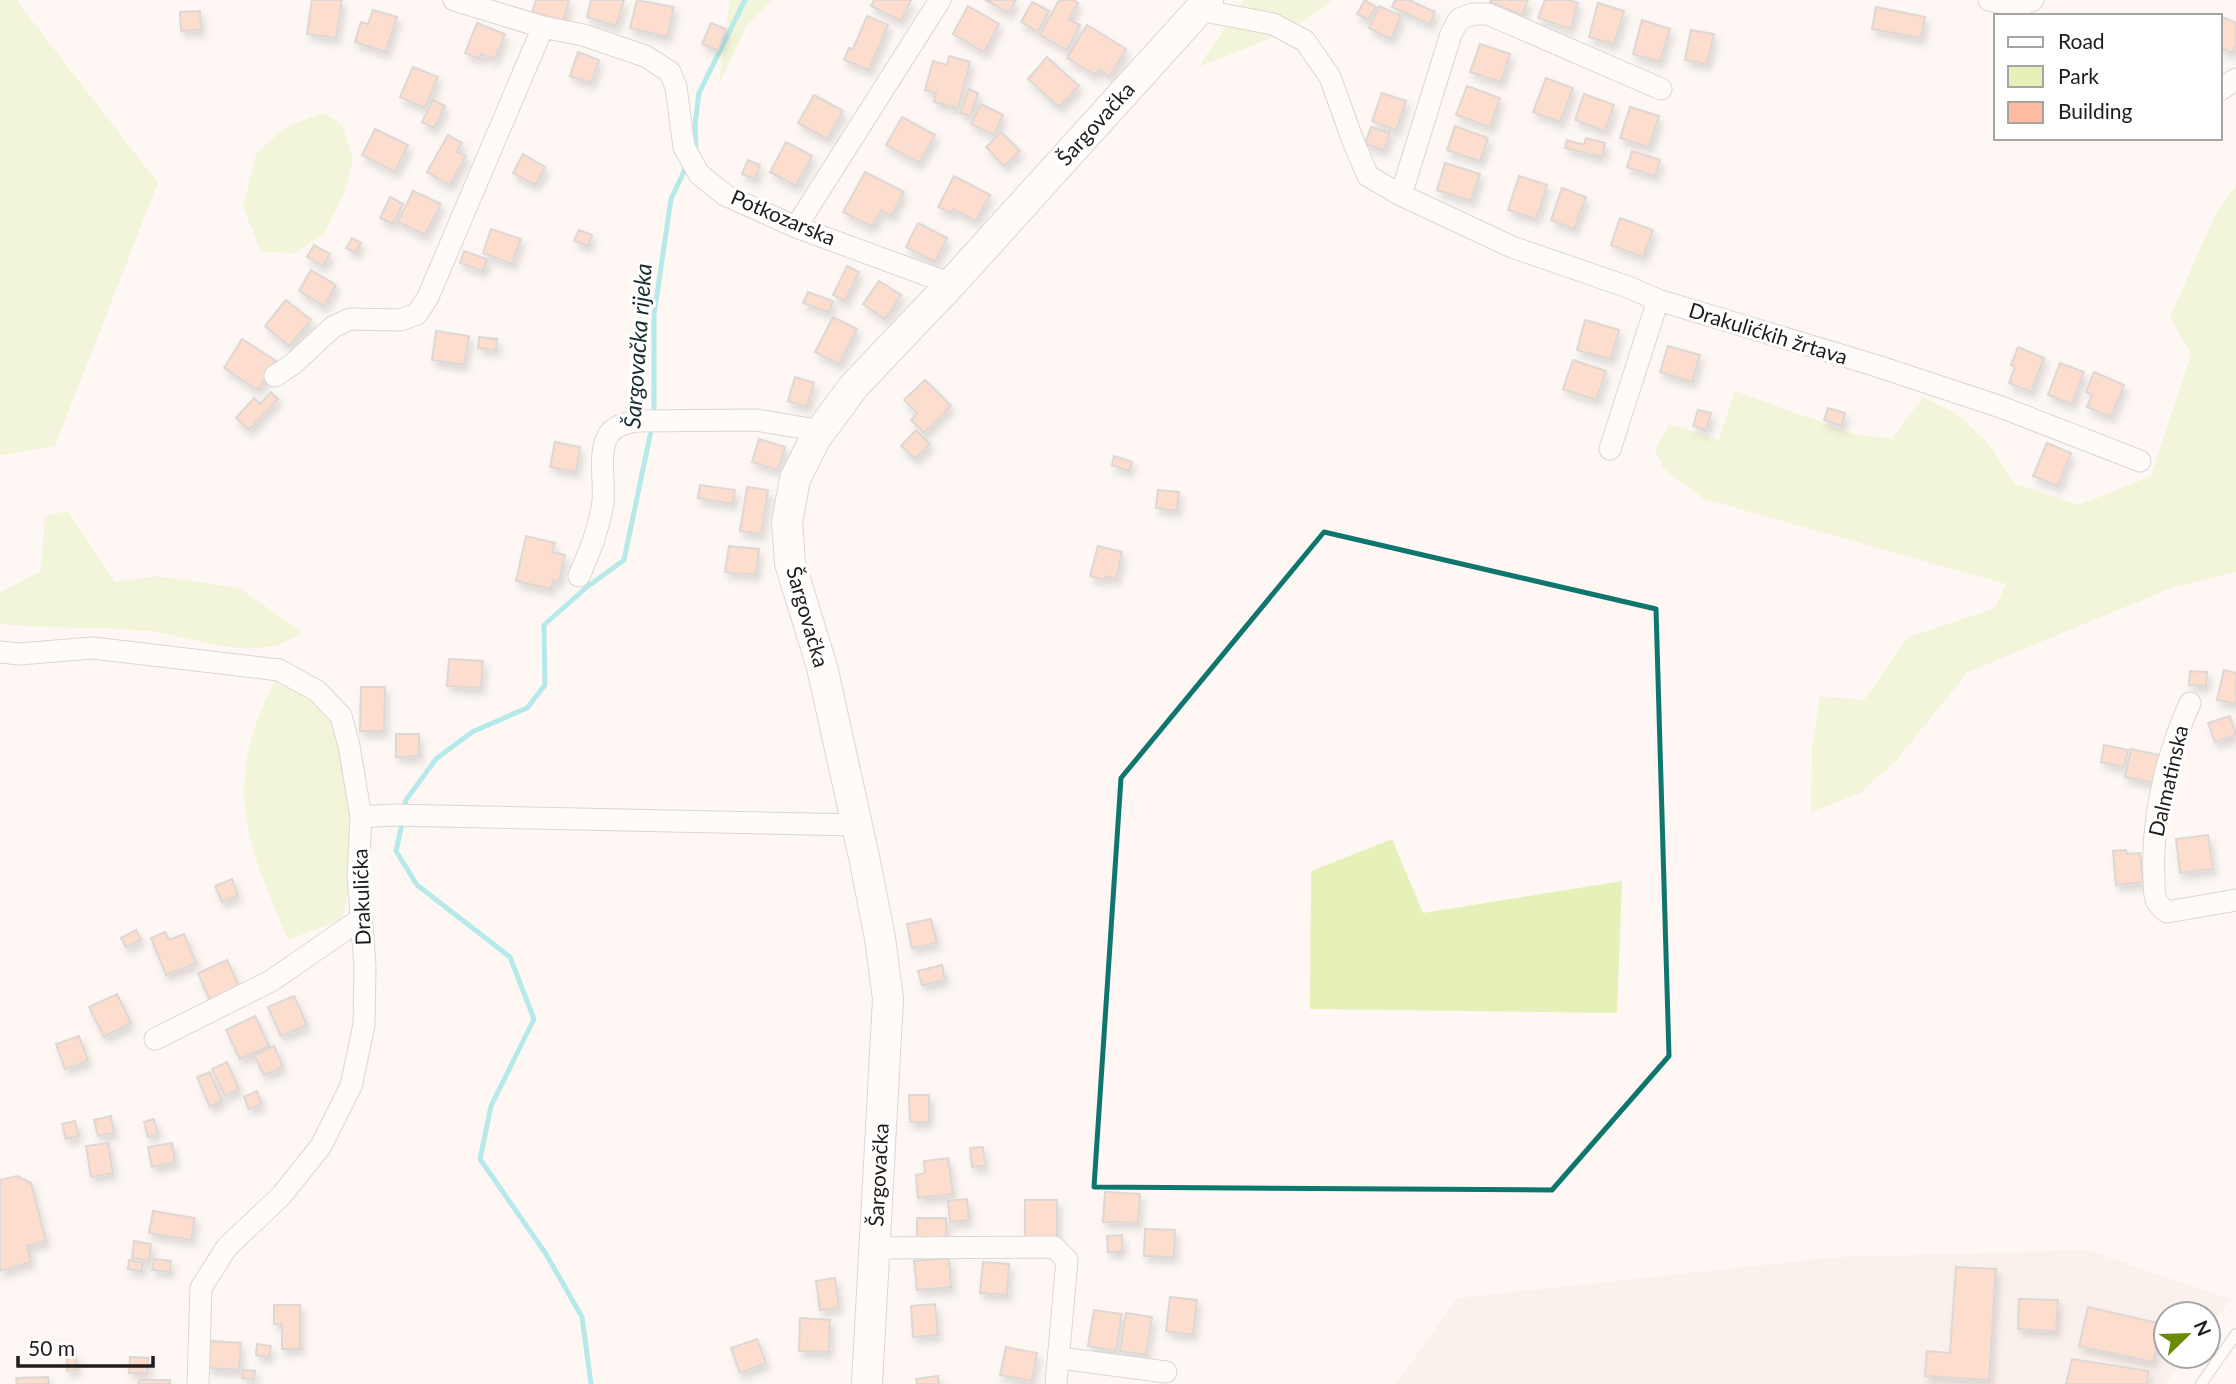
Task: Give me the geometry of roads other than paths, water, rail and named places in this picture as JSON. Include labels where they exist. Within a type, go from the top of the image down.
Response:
[{"type":"street","name":"Potkozarska","points":[[454,0],[543,27],[583,35],[645,56],[670,72],[676,87],[684,146],[698,174],[726,195],[796,227],[951,284]]},
{"type":"street","points":[[796,227],[940,0]]},
{"type":"street","points":[[1989,0],[2018,6],[2033,0]]},
{"type":"street","name":"Drakulićkih žrtava","points":[[1204,5],[1273,24],[1306,41],[1330,77],[1368,176],[1401,195],[1512,247],[1658,300],[1874,365],[2001,407],[2140,461]]},
{"type":"street","name":"Šargovačka","points":[[867,1384],[888,999],[880,939],[822,667],[790,563],[787,522],[795,479],[822,430],[854,386],[951,284],[1204,5]]},
{"type":"street","points":[[1401,195],[1451,34],[1459,19],[1488,14],[1661,89]]},
{"type":"street","points":[[275,376],[293,364],[332,327],[350,319],[400,320],[417,314],[428,297],[543,27]]},
{"type":"street","points":[[1610,449],[1658,300]]},
{"type":"street","points":[[579,576],[596,536],[603,499],[605,439],[611,430],[636,421],[755,420],[822,430]]},
{"type":"street","name":"Drakulićka","points":[[0,652],[19,654],[93,648],[279,670],[317,691],[341,716],[361,817],[358,875],[365,966],[364,1026],[351,1086],[321,1146],[281,1196],[227,1247],[201,1288],[198,1384]]},
{"type":"street","name":"Dalmatinska","points":[[2190,703],[2178,729],[2157,821],[2153,855],[2155,896],[2157,903],[2167,912],[2236,900]]},
{"type":"street","points":[[361,817],[392,815],[857,825]]},
{"type":"street","points":[[155,1039],[271,982],[362,918]]},
{"type":"street","points":[[875,1248],[1054,1247],[1067,1260],[1056,1384]]},
{"type":"street","points":[[1059,1358],[1166,1372]]},
{"type":"lane","points":[[2201,1384],[2236,1334]]},
{"type":"waterway","name":"Šargovačka rijeka","points":[[693,153],[696,147],[695,124],[699,93],[745,0]]},
{"type":"waterway","name":"Šargovačka rijeka","points":[[654,416],[654,315],[671,199],[687,165]]},
{"type":"waterway","name":"Šargovačka rijeka","points":[[404,809],[406,800],[436,759],[472,732],[527,708],[545,685],[544,625],[587,587],[624,560],[652,426]]},
{"type":"waterway","name":"Šargovačka rijeka","points":[[403,819],[396,851],[417,885],[510,957],[534,1019],[491,1106],[480,1159],[546,1254],[582,1317],[591,1384]]}]
